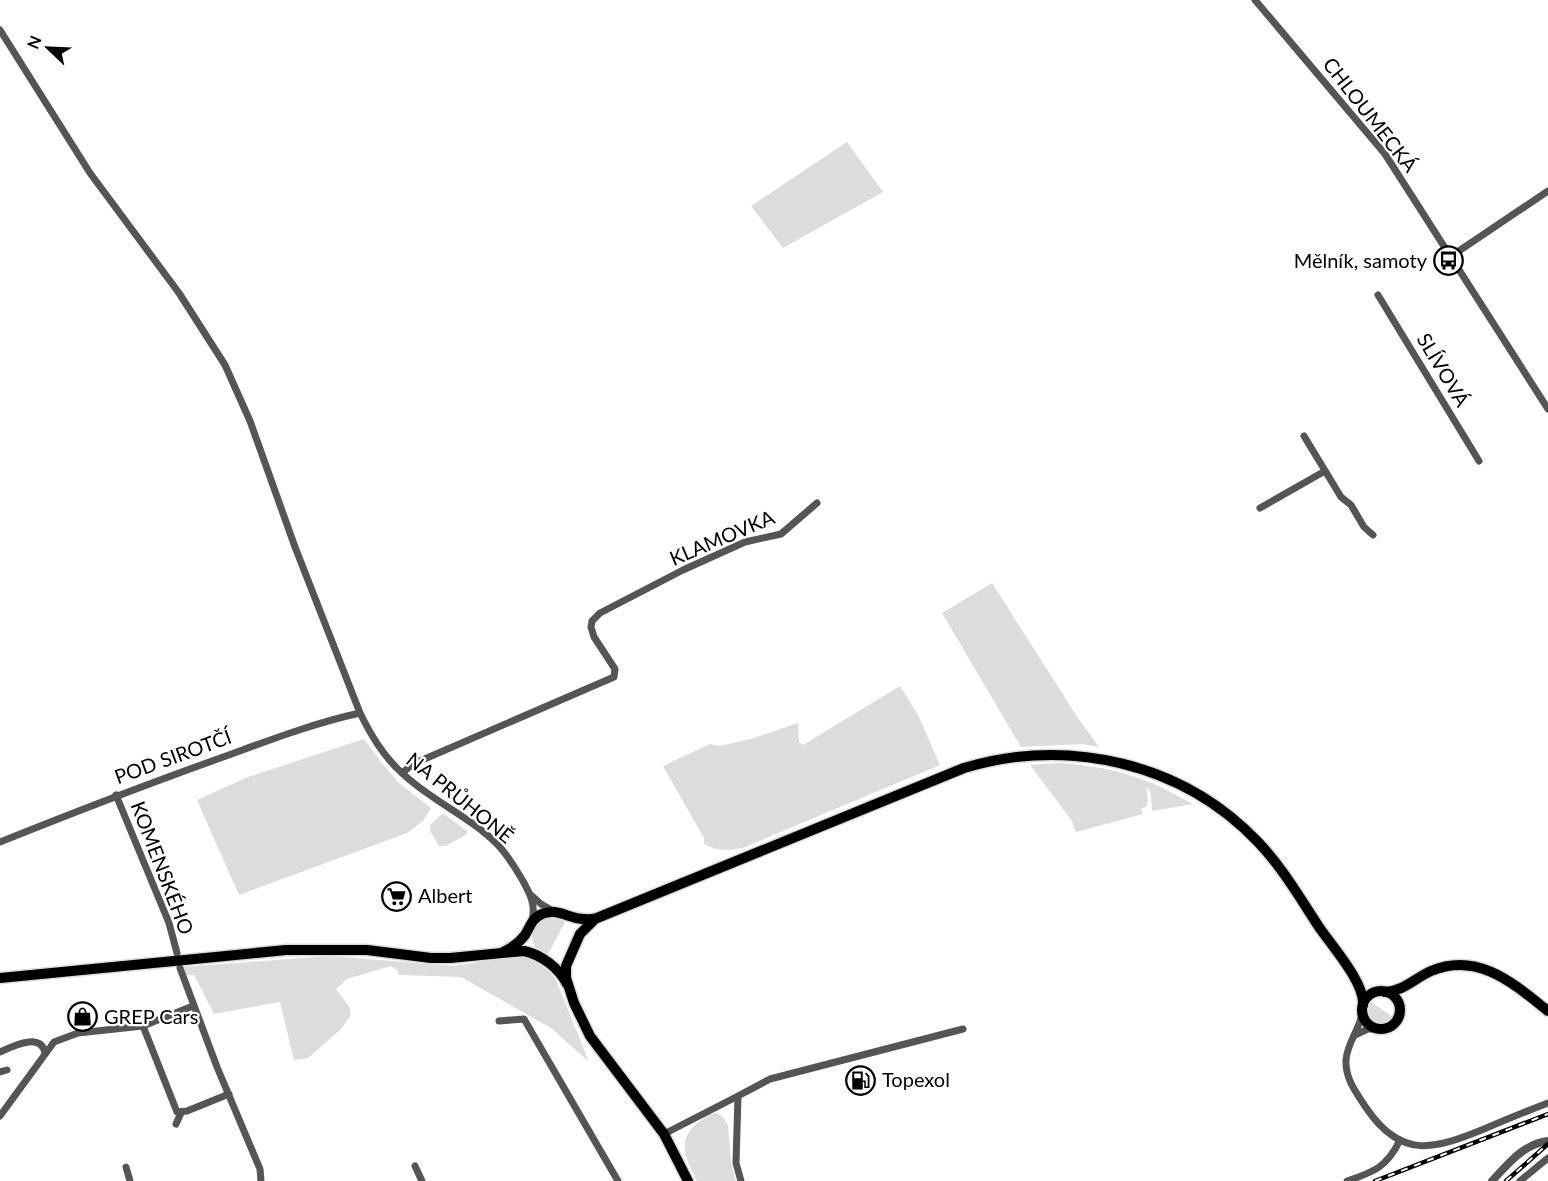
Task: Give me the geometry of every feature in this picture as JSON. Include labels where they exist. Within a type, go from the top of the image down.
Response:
[{"type":"main road","points":[[503,952],[520,941],[530,925],[542,914],[554,912],[580,920],[597,918],[964,768],[1021,756],[1072,755],[1104,758],[1148,770],[1194,792],[1228,815],[1257,841],[1280,868],[1353,977],[1362,994],[1363,1009],[1369,1025],[1378,1029],[1387,1028],[1394,1023],[1399,1016],[1396,999],[1369,988],[1353,977]]},
{"type":"main road","points":[[567,916],[575,927],[576,941]]},
{"type":"main road","points":[[567,984],[566,966],[570,953],[584,929],[597,918]]},
{"type":"main road","points":[[530,925],[528,943],[540,958],[558,960],[570,953]]},
{"type":"main road","points":[[0,978],[286,950],[356,949],[450,958],[524,951],[557,969],[567,984],[590,1036],[664,1134],[688,1181]]},
{"type":"main road","points":[[1363,1009],[1369,996],[1397,990],[1431,971],[1459,965],[1491,970],[1506,978],[1548,1011]]},
{"type":"main road","points":[[1399,1007],[1412,983]]},
{"type":"street","name":"CHLOUMECKÁ","points":[[1255,0],[1385,154],[1548,409]]},
{"type":"street","name":"NA PRŮHONĚ","points":[[0,30],[90,173],[179,293],[225,365],[250,421],[295,547],[360,713],[380,748],[402,773],[425,792],[496,843],[530,893],[554,912]]},
{"type":"street","points":[[1450,257],[1548,191]]},
{"type":"street","name":"SLÍVOVÁ","points":[[1378,295],[1479,461]]},
{"type":"street","points":[[1304,436],[1341,497],[1351,505],[1364,527],[1372,535]]},
{"type":"street","points":[[1260,508],[1325,471]]},
{"type":"street","name":"KLAMOVKA","points":[[402,773],[413,764],[614,677],[615,669],[594,637],[591,627],[592,621],[600,613],[749,540],[782,534],[817,503]]},
{"type":"street","name":"POD SIROTČÍ","points":[[0,842],[116,795],[325,720],[360,713]]},
{"type":"street","name":"KOMENSKÉHO","points":[[116,795],[169,923],[177,953]]},
{"type":"street","name":"NA PRŮHONĚ","points":[[530,893],[533,904],[530,925]]},
{"type":"street","points":[[180,968],[193,1006],[260,1169],[261,1181]]},
{"type":"street","points":[[0,1116],[54,1042],[78,1033],[143,1026],[193,1006]]},
{"type":"street","points":[[1363,1009],[1346,1058],[1346,1068],[1350,1082],[1378,1124],[1400,1140],[1420,1146],[1442,1145],[1548,1103]]},
{"type":"street","points":[[499,1021],[524,1020],[618,1181]]},
{"type":"street","points":[[143,1026],[175,1110],[181,1113]]},
{"type":"street","points":[[664,1134],[770,1079],[963,1029]]},
{"type":"street","points":[[1354,1037],[1363,1030],[1378,1029]]},
{"type":"street","points":[[0,1052],[31,1041],[40,1043],[45,1053]]},
{"type":"street","points":[[176,1124],[181,1113],[229,1094]]},
{"type":"street","points":[[738,1096],[736,1163],[741,1181]]},
{"type":"street","points":[[1347,1181],[1370,1173],[1383,1165],[1392,1156],[1400,1140]]},
{"type":"street","points":[[1492,1181],[1522,1151],[1534,1144],[1548,1141]]},
{"type":"street","points":[[1520,1181],[1548,1158]]},
{"type":"street","points":[[415,1166],[422,1181]]},
{"type":"street","points":[[126,1167],[130,1181]]},
{"type":"shaded area","points":[[847,142],[883,192],[783,248],[751,206]]},
{"type":"shaded area","points":[[992,583],[1099,747],[1082,744],[1021,747],[942,613]]},
{"type":"shaded area","points":[[900,686],[918,715],[940,765],[745,847],[724,850],[704,844],[704,838],[663,766],[710,744],[719,746],[751,739],[798,723],[799,742],[803,745]]},
{"type":"shaded area","points":[[364,739],[400,784],[431,808],[423,821],[407,833],[239,895],[197,800],[248,777]]},
{"type":"shaded area","points":[[1059,763],[1096,767],[1129,775],[1160,787],[1193,804],[1152,811],[1148,788],[1146,789],[1148,800],[1146,807],[1141,808],[1143,814],[1076,832],[1072,821],[1030,765]]},
{"type":"shaded area","points":[[443,813],[468,832],[445,846],[439,846],[430,831],[430,825]]},
{"type":"shaded area","points":[[553,917],[565,922],[547,956],[535,946],[532,934],[538,923]]},
{"type":"shaded area","points":[[329,956],[453,966],[521,956],[535,961],[548,969],[556,980],[589,1062],[551,1028],[461,977],[399,975],[397,970],[391,966],[347,979],[336,989],[350,1008],[351,1015],[341,1029],[308,1058],[294,1060],[280,1002],[214,1014],[194,975],[186,975],[184,967]]},
{"type":"shaded area","points":[[1371,1002],[1393,1017],[1382,1024],[1372,1020],[1368,1011]]},
{"type":"shaded area","points":[[717,1113],[728,1125],[731,1162],[736,1181],[697,1181],[685,1150],[687,1135],[700,1121]]},
{"type":"railway","points":[[1375,1181],[1548,1114]]},
{"type":"railway","points":[[1506,1181],[1548,1144]]},
{"type":"place","name":"Mělník, samoty","points":[[1448,261]]},
{"type":"place","name":"Albert","points":[[397,896]]},
{"type":"place","name":"GREP Cars","points":[[83,1017]]},
{"type":"place","name":"Topexol","points":[[861,1080]]}]
